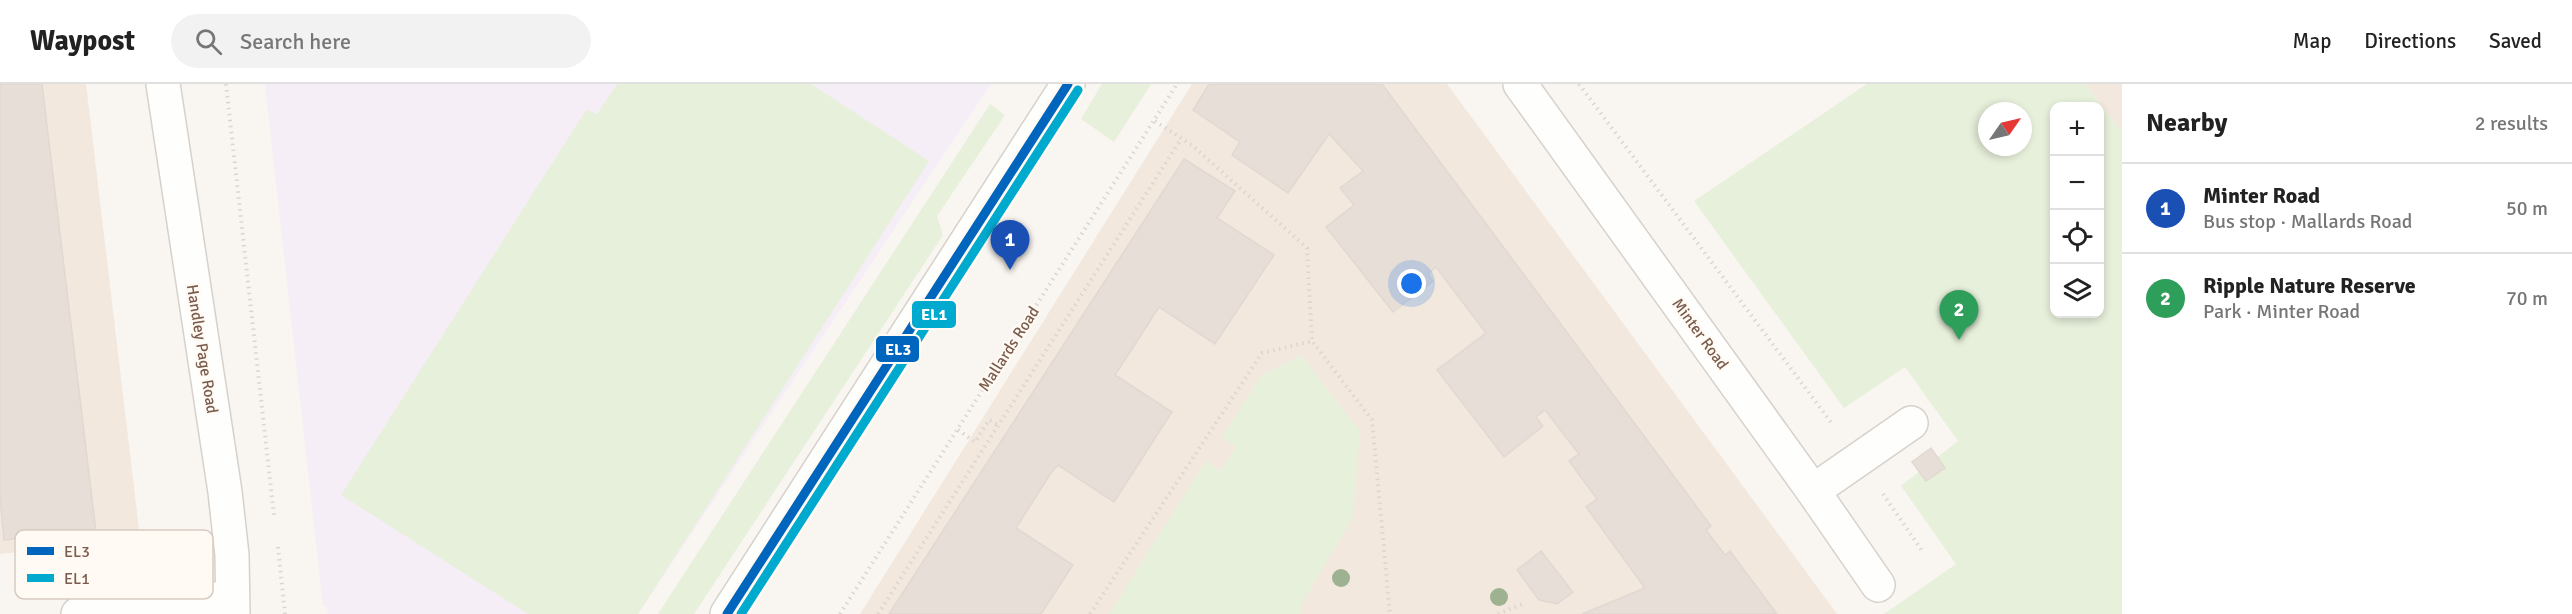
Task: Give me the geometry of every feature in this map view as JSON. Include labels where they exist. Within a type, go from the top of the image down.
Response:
[{"type":"street","name":"Handley Page Road","points":[[163,84],[225,492],[232,555],[233,605]]},
{"type":"street","points":[[727,614],[1068,84]]},
{"type":"street","name":"Minter Road","points":[[1520,84],[1878,585]]},
{"type":"street","points":[[1813,491],[1911,423]]},
{"type":"street","points":[[78,614],[233,605]]},
{"type":"path","points":[[226,84],[276,528]]},
{"type":"path","name":"Mallards Road","points":[[840,614],[1177,84]]},
{"type":"path","points":[[1579,84],[1834,427]]},
{"type":"path","points":[[1155,121],[1193,146],[1307,248],[1312,341],[1372,420],[1390,614]]},
{"type":"path","points":[[878,614],[1181,139]]},
{"type":"path","points":[[1090,614],[1262,353],[1312,341]]},
{"type":"path","points":[[958,430],[975,442],[989,420],[998,425]]},
{"type":"path","points":[[1880,490],[1923,552]]},
{"type":"path","points":[[277,539],[285,614]]},
{"type":"path","points":[[1498,614],[1525,603]]},
{"type":"shaded area","points":[[0,84],[86,84],[139,530],[15,530],[15,552],[0,554]]},
{"type":"shaded area","points":[[265,84],[991,84],[638,614],[328,614],[326,606],[323,606]]},
{"type":"shaded area","points":[[1192,84],[1447,84],[1837,614],[860,614]]},
{"type":"shaded area","points":[[2085,84],[2122,84],[2122,132],[2104,109],[2104,102],[2099,102]]},
{"type":"green space","points":[[617,84],[811,84],[929,161],[638,614],[528,614],[341,495],[586,110],[597,114]]},
{"type":"green space","points":[[1102,84],[1151,84],[1114,142],[1081,119]]},
{"type":"green space","points":[[1867,84],[2085,84],[2099,102],[2050,102],[2050,318],[2104,318],[2104,109],[2122,132],[2122,614],[1884,614],[1956,564],[1901,486],[1958,441],[1905,367],[1844,408],[1694,201]]},
{"type":"green space","points":[[990,104],[1005,115],[937,216],[943,235],[694,614],[658,614]]},
{"type":"green space","points":[[1301,355],[1360,431],[1353,517],[1300,607],[1302,614],[1109,614],[1206,461],[1221,471],[1236,447],[1221,438],[1261,376]]},
{"type":"building","points":[[0,84],[42,84],[96,530],[15,530],[15,539],[4,540],[0,497]]},
{"type":"building","points":[[1209,84],[1382,84],[1711,526],[1706,530],[1725,555],[1730,551],[1777,614],[1582,614],[1645,588],[1586,507],[1597,499],[1569,461],[1579,454],[1545,410],[1536,417],[1543,426],[1504,457],[1437,370],[1486,333],[1436,267],[1428,274],[1433,281],[1393,312],[1326,227],[1354,205],[1340,188],[1363,171],[1329,134],[1288,193],[1232,155],[1240,142],[1193,110]]},
{"type":"building","points":[[1184,159],[1235,191],[1217,218],[1274,255],[1215,344],[1159,307],[1115,375],[1172,412],[1114,502],[1058,465],[1051,473],[1016,528],[1073,565],[1041,614],[889,614]]},
{"type":"building","points":[[1931,448],[1945,468],[1926,481],[1912,462]]},
{"type":"building","points":[[1541,551],[1573,592],[1557,604],[1539,600],[1517,570]]},
{"type":"transit line","name":"EL3","points":[[727,614],[1068,84]]},
{"type":"transit line","name":"EL1","points":[[741,614],[1078,90]]},
{"type":"place","name":"Minter Road","points":[[1010,270]]},
{"type":"place","name":"Ripple Nature Reserve","points":[[1959,340]]}]
